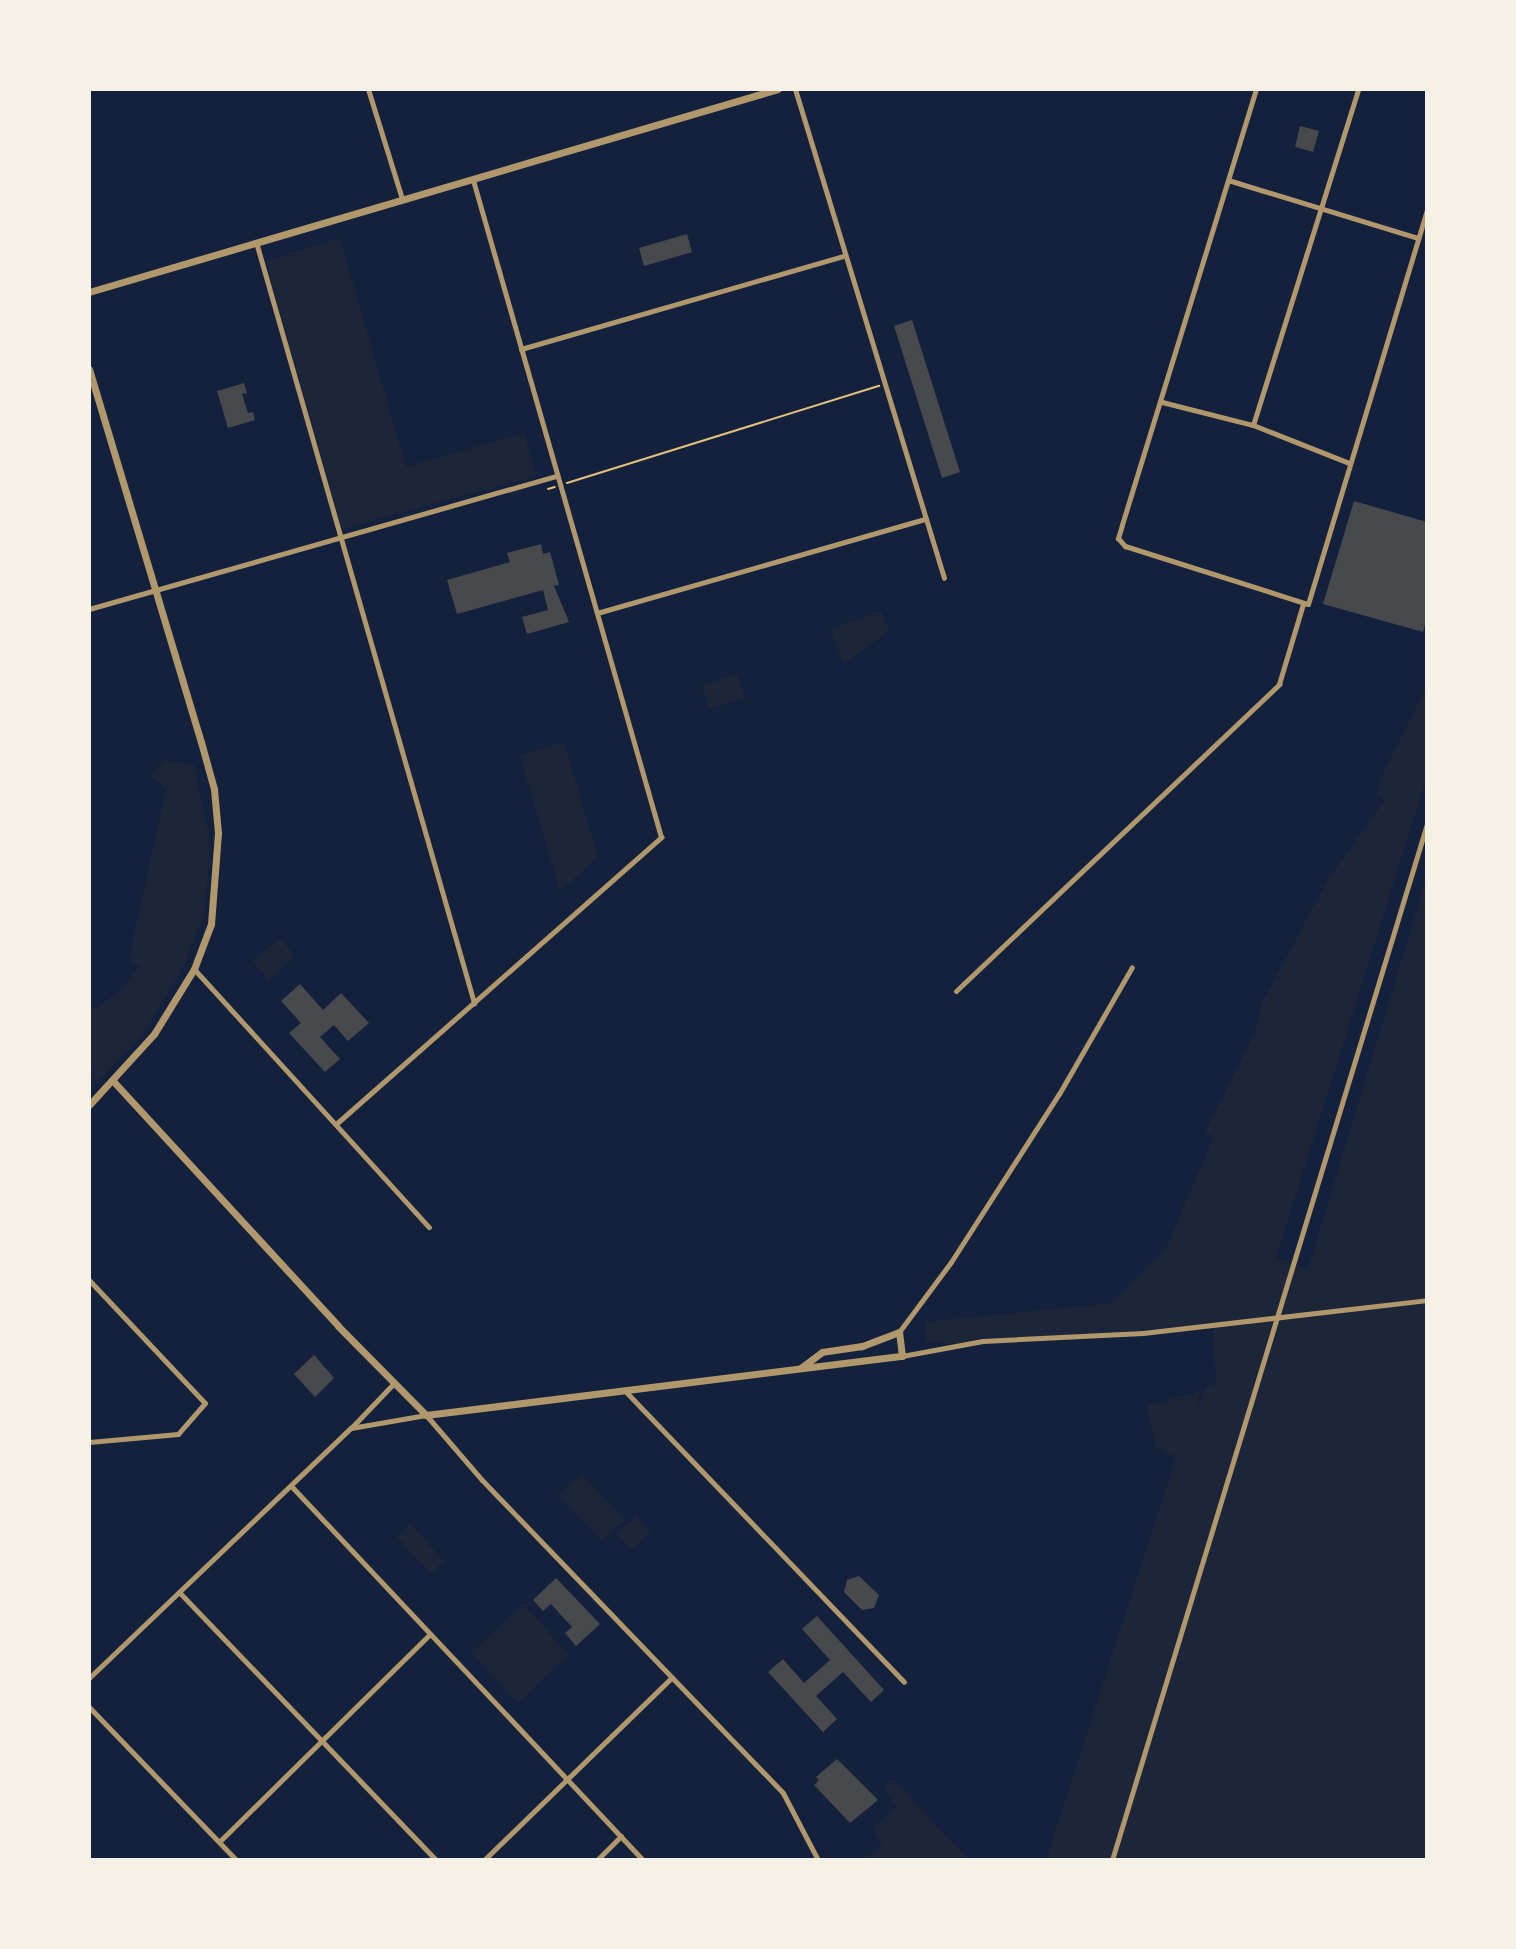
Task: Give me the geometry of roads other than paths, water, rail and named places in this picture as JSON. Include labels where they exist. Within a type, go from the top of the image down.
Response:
[{"type":"street","points":[[368,89],[402,199]]},
{"type":"street","points":[[89,292],[778,89]]},
{"type":"street","points":[[795,89],[843,256],[944,578]]},
{"type":"street","points":[[1256,89],[1118,538],[1125,547],[1308,604],[1427,210]]},
{"type":"street","points":[[1253,425],[1357,89]]},
{"type":"street","points":[[336,1124],[661,837],[473,180]]},
{"type":"street","points":[[1228,180],[1418,238]]},
{"type":"street","points":[[256,242],[474,1003]]},
{"type":"street","points":[[521,349],[843,256]]},
{"type":"street","points":[[89,369],[214,789],[218,878],[211,924],[194,969],[159,1028],[114,1082],[89,1105]]},
{"type":"street","points":[[1161,402],[1253,425],[1349,463]]},
{"type":"street","points":[[89,609],[339,535],[557,476]]},
{"type":"street","points":[[597,613],[925,519]]},
{"type":"street","points":[[956,991],[1279,684],[1303,604]]},
{"type":"street","points":[[1112,1860],[1274,1317],[1427,824]]},
{"type":"street","points":[[801,1368],[822,1352],[862,1346],[899,1332],[951,1262],[1059,1094],[1132,967]]},
{"type":"street","points":[[194,969],[429,1227]]},
{"type":"street","points":[[114,1082],[426,1415],[482,1480],[783,1793],[818,1860]]},
{"type":"street","points":[[89,1280],[205,1403],[178,1434],[89,1442]]},
{"type":"street","points":[[351,1428],[426,1415],[627,1393],[902,1356],[983,1341],[1143,1333],[1427,1300]]},
{"type":"street","points":[[899,1332],[902,1356]]},
{"type":"street","points":[[89,1678],[293,1488],[394,1383]]},
{"type":"street","points":[[627,1393],[904,1682]]},
{"type":"street","points":[[293,1488],[643,1860]]},
{"type":"street","points":[[179,1592],[436,1860]]},
{"type":"street","points":[[219,1842],[430,1634]]},
{"type":"street","points":[[484,1860],[672,1677]]},
{"type":"street","points":[[89,1707],[236,1860]]},
{"type":"street","points":[[597,1860],[621,1836]]}]
